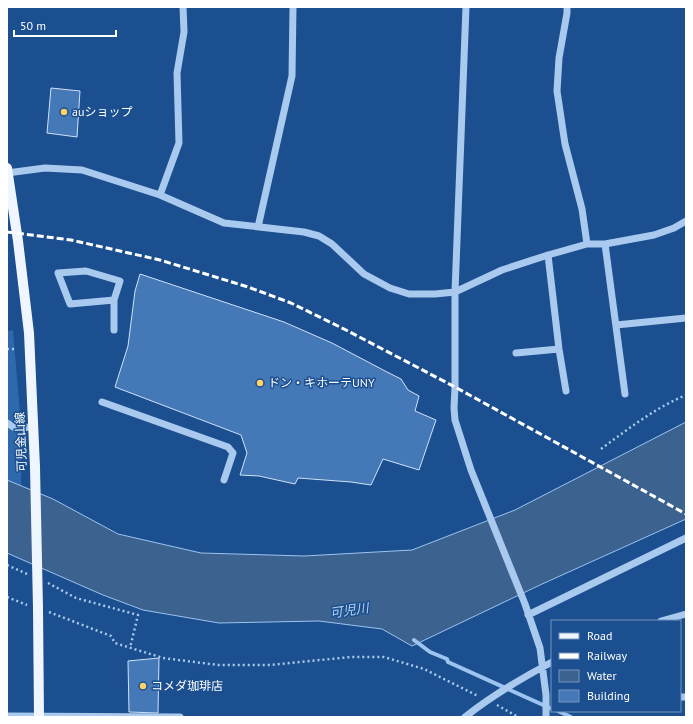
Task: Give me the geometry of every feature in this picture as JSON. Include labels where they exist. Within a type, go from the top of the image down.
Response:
[{"type":"main road","name":"可児金山線","points":[[7,172],[18,242],[29,333],[35,467],[38,608],[38,716]]},
{"type":"street","points":[[160,195],[179,143],[177,73],[184,32],[183,7]]},
{"type":"street","points":[[258,227],[292,76],[293,7]]},
{"type":"street","points":[[466,7],[455,292],[455,420],[470,470],[525,604],[540,648],[548,691],[546,717]]},
{"type":"street","points":[[566,7],[567,13],[559,58],[558,91],[565,144],[582,209],[587,244]]},
{"type":"street","points":[[7,172],[45,168],[82,170],[160,195],[224,223],[304,232],[319,236],[332,244],[364,274],[390,288],[409,294],[455,292],[502,270],[548,255],[587,244],[605,244],[654,235],[674,228],[686,221]]},
{"type":"street","points":[[605,244],[625,394]]},
{"type":"street","points":[[548,255],[559,349],[566,391]]},
{"type":"street","points":[[114,300],[70,304],[58,273],[86,271],[120,280],[114,300],[114,330]]},
{"type":"street","points":[[616,325],[686,318]]},
{"type":"street","points":[[516,353],[559,349]]},
{"type":"street","points":[[102,402],[228,447],[233,452],[224,480]]},
{"type":"street","points":[[7,423],[15,428],[33,427]]},
{"type":"street","points":[[528,615],[686,538]]},
{"type":"street","points":[[665,620],[686,614]]},
{"type":"street","points":[[465,717],[488,699],[517,680],[551,663]]},
{"type":"street","points":[[7,716],[180,717]]},
{"type":"path","points":[[7,349],[15,349]]},
{"type":"path","points":[[601,449],[642,419],[669,402],[686,395]]},
{"type":"path","points":[[7,565],[27,574]]},
{"type":"path","points":[[42,580],[76,598],[138,615],[130,648]]},
{"type":"path","points":[[7,597],[111,636],[115,643],[163,658],[218,665],[270,665],[351,657],[384,657],[424,669],[488,699],[518,717]]},
{"type":"shaded area","points":[[13,330],[22,437],[21,486],[7,480],[7,331]]},
{"type":"water","name":"可児川","points":[[686,422],[686,519],[540,585],[412,646],[382,629],[319,621],[219,623],[143,610],[103,595],[7,553],[7,480],[53,499],[118,534],[201,553],[304,556],[412,550],[515,510]]},
{"type":"building","name":"auショップ","points":[[51,88],[80,91],[77,137],[47,133]]},
{"type":"building","name":"ドン・キホーテUNY","points":[[140,274],[284,322],[332,343],[401,379],[408,390],[419,396],[415,411],[436,420],[419,470],[383,459],[371,485],[298,478],[295,484],[259,476],[240,475],[247,453],[241,435],[115,387],[128,346],[135,291]]},
{"type":"building","name":"コメダ珈琲店","points":[[159,658],[158,713],[129,712],[128,661]]},
{"type":"waterway","points":[[414,640],[430,652],[447,659],[448,662],[551,709]]},
{"type":"waterway","points":[[560,712],[571,717]]},
{"type":"railway","points":[[7,232],[71,240],[160,260],[248,287],[291,303],[455,387],[686,514]]},
{"type":"place","name":"auショップ","points":[[64,112]]},
{"type":"place","name":"ドン・キホーテUNY","points":[[260,383]]},
{"type":"place","name":"コメダ珈琲店","points":[[143,686]]}]
